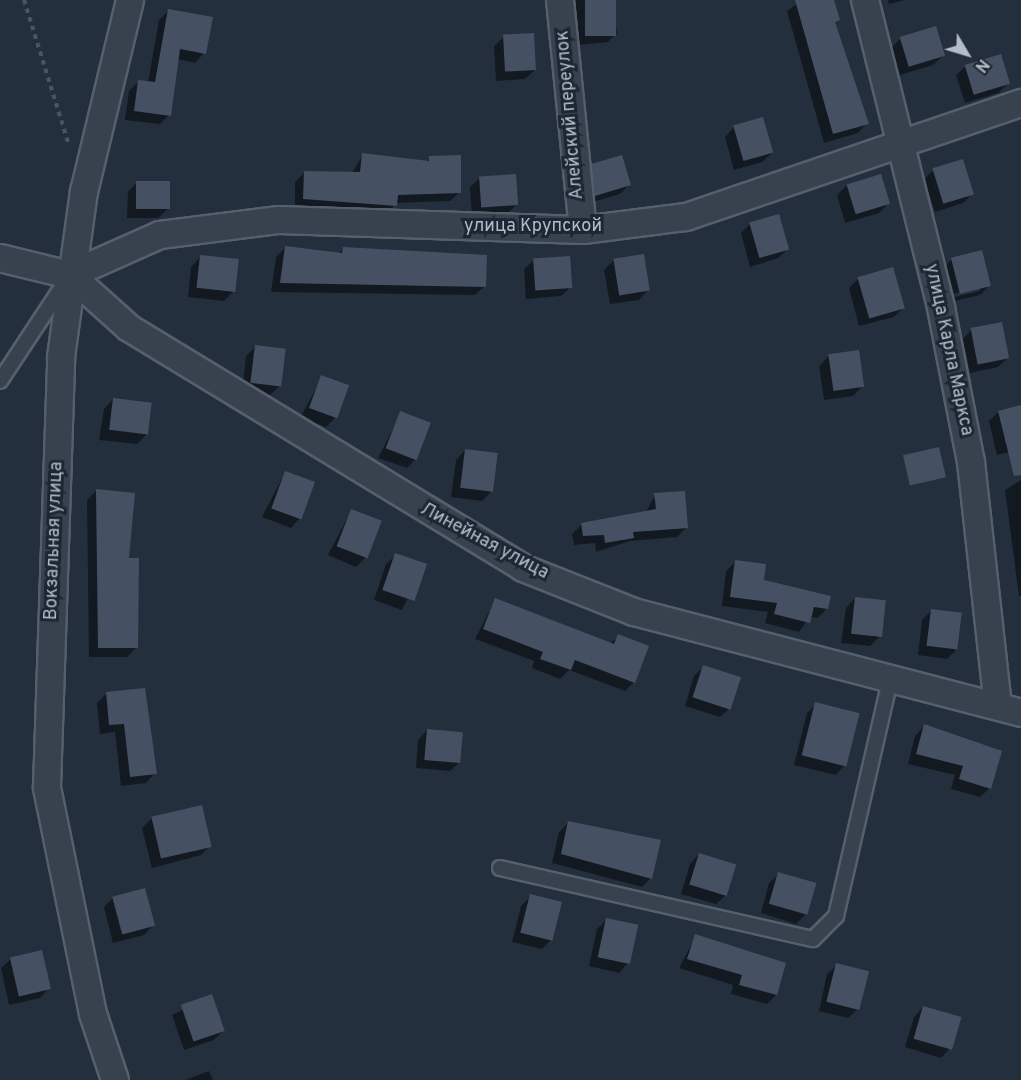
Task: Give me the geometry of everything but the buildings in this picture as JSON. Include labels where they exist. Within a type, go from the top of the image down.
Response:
[{"type":"street","name":"Вокзальная улица","points":[[115,1080],[93,1014],[47,787],[61,357],[70,275],[84,192],[130,0]]},
{"type":"street","name":"Алейский переулок","points":[[561,0],[582,230]]},
{"type":"street","name":"улица Карла Маркса","points":[[865,0],[941,308],[971,462],[1009,710]]},
{"type":"street","name":"улица Крупской","points":[[70,275],[160,235],[279,220],[582,230],[686,217],[899,141],[1021,103]]},
{"type":"street","name":"Линейная улица","points":[[0,258],[70,275],[129,328],[524,568],[634,612],[890,681],[1009,710]]},
{"type":"lane","points":[[0,381],[70,275]]},
{"type":"lane","points":[[500,868],[813,939],[836,916],[890,681]]},
{"type":"path","points":[[24,0],[84,192]]}]
